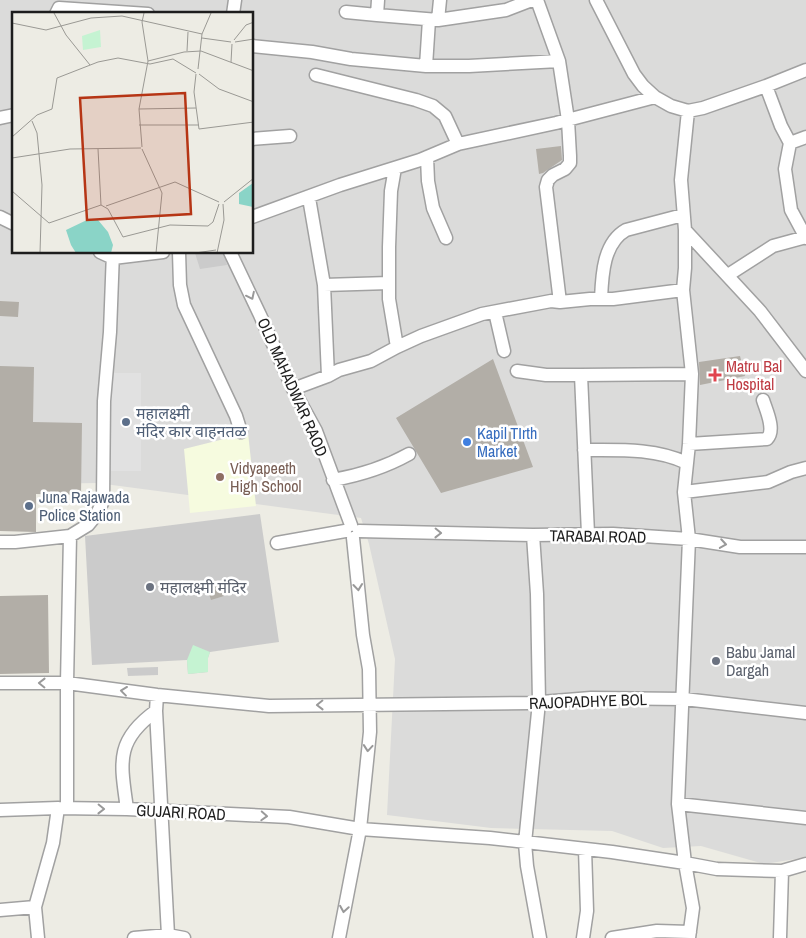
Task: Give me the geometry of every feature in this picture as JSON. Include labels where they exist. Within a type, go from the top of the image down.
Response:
[{"type":"street","points":[[377,15],[378,0]]},
{"type":"street","points":[[426,66],[434,20],[440,0]]},
{"type":"street","points":[[346,12],[434,20],[506,10],[532,0]]},
{"type":"street","points":[[537,0],[559,61],[568,120],[570,163],[566,169],[548,180],[546,187],[560,302]]},
{"type":"street","points":[[596,0],[642,86],[655,97],[671,106],[688,111],[703,108],[806,70]]},
{"type":"street","points":[[57,12],[59,8],[118,12]]},
{"type":"street","points":[[254,46],[312,52],[351,59],[426,66],[468,66],[559,61]]},
{"type":"street","points":[[316,75],[433,106],[445,116],[458,144]]},
{"type":"street","points":[[728,275],[774,246],[806,237],[791,210],[785,169],[790,143],[781,126],[766,86]]},
{"type":"street","points":[[254,216],[309,198],[340,185],[427,157],[458,144],[568,120],[655,97]]},
{"type":"street","points":[[612,938],[657,931],[690,935],[693,908],[678,804],[684,699],[689,539],[684,492],[689,444],[692,374],[682,290],[685,268],[685,230],[681,180],[688,111]]},
{"type":"street","points":[[254,139],[290,136]]},
{"type":"street","points":[[790,143],[806,137]]},
{"type":"street","points":[[427,157],[428,181],[433,208],[446,238]]},
{"type":"street","points":[[395,168],[391,191],[389,299],[397,347]]},
{"type":"street","points":[[309,198],[324,285],[328,376]]},
{"type":"street","points":[[601,299],[605,260],[618,234],[626,230],[683,215]]},
{"type":"street","points":[[0,217],[12,223]]},
{"type":"street","points":[[685,230],[760,311],[805,368]]},
{"type":"street","points":[[0,542],[70,536],[88,525],[97,514],[103,501],[104,401],[110,332],[113,255],[136,254]]},
{"type":"street","points":[[180,254],[180,285],[184,305],[242,432]]},
{"type":"street","name":"OLD MAHADWAR RAOD","points":[[231,254],[292,389],[316,431],[352,531],[369,668],[370,732],[360,829],[339,938]]},
{"type":"street","points":[[324,285],[389,283]]},
{"type":"street","points":[[292,389],[339,370],[371,361],[397,347],[482,314],[551,301],[641,296],[682,290]]},
{"type":"street","points":[[495,312],[504,351]]},
{"type":"street","points":[[517,371],[546,375],[581,376],[692,374]]},
{"type":"street","points":[[581,376],[588,534]]},
{"type":"street","points":[[689,444],[767,438],[770,436],[771,430],[763,400]]},
{"type":"street","points":[[584,450],[641,451],[672,456],[687,463]]},
{"type":"street","points":[[333,480],[362,475],[389,465],[409,454]]},
{"type":"street","points":[[684,492],[768,482],[806,468]]},
{"type":"street","name":"TARABAI ROAD","points":[[277,543],[352,531],[533,535],[613,534],[689,539],[740,547],[806,547]]},
{"type":"street","points":[[533,535],[537,594],[539,702],[525,843],[526,866],[540,938]]},
{"type":"street","points":[[38,938],[35,907],[63,808],[70,536]]},
{"type":"street","name":"RAJOPADHYE BOL","points":[[0,683],[67,683],[157,695],[269,706],[539,702],[591,698],[684,699],[806,713]]},
{"type":"street","points":[[157,695],[156,711],[168,935]]},
{"type":"street","points":[[127,809],[121,768],[122,758],[134,730],[140,722],[156,711]]},
{"type":"street","points":[[678,804],[806,818]]},
{"type":"street","name":"GUJARI ROAD","points":[[0,810],[63,808],[127,809],[290,817],[360,829],[490,838],[654,857],[717,869],[782,871],[806,864]]},
{"type":"street","points":[[583,938],[587,911],[585,850]]},
{"type":"street","points":[[780,938],[782,871]]},
{"type":"street","points":[[0,910],[35,907]]},
{"type":"street","points":[[134,938],[168,935],[184,938]]},
{"type":"shaded area","points":[[0,0],[806,0],[806,856],[764,864],[701,846],[663,848],[612,831],[491,828],[387,815],[395,659],[369,544],[361,518],[97,483],[32,484],[0,474]]},
{"type":"shaded area","points":[[195,254],[224,254],[227,265],[200,269]]},
{"type":"shaded area","name":"महालक्ष्मी मंदिर कार वाहनतळ","points":[[111,373],[141,373],[141,471],[111,471]]},
{"type":"shaded area","name":"Vidyapeeth High School","points":[[248,433],[256,506],[190,513],[184,449]]},
{"type":"shaded area","points":[[260,514],[279,642],[210,652],[208,672],[188,674],[187,660],[92,665],[85,536]]},
{"type":"shaded area","points":[[193,645],[210,652],[208,672],[188,674],[187,660]]},
{"type":"shaded area","points":[[158,667],[158,675],[128,676],[127,668]]},
{"type":"building","points":[[561,146],[562,160],[539,174],[536,149]]},
{"type":"building","points":[[0,301],[19,302],[18,317],[0,316]]},
{"type":"building","points":[[740,356],[745,376],[700,385],[699,362]]},
{"type":"building","name":"Kapil TIrth Market","points":[[493,359],[533,467],[441,493],[396,418]]},
{"type":"building","points":[[0,366],[34,367],[33,422],[82,423],[81,495],[36,494],[36,532],[0,531]]},
{"type":"building","points":[[220,584],[224,596],[211,600],[207,588]]},
{"type":"building","points":[[48,595],[49,673],[0,674],[0,596]]},
{"type":"place","name":"Matru Bal Hospital","points":[[715,375]]},
{"type":"place","name":"महालक्ष्मी मंदिर कार वाहनतळ","points":[[126,422]]},
{"type":"place","name":"Kapil TIrth Market","points":[[467,442]]},
{"type":"place","name":"Vidyapeeth High School","points":[[220,477]]},
{"type":"place","name":"Juna Rajawada Police Station","points":[[29,506]]},
{"type":"place","name":"महालक्ष्मी मंदिर","points":[[150,587]]},
{"type":"place","name":"Babu Jamal Dargah","points":[[716,661]]}]
